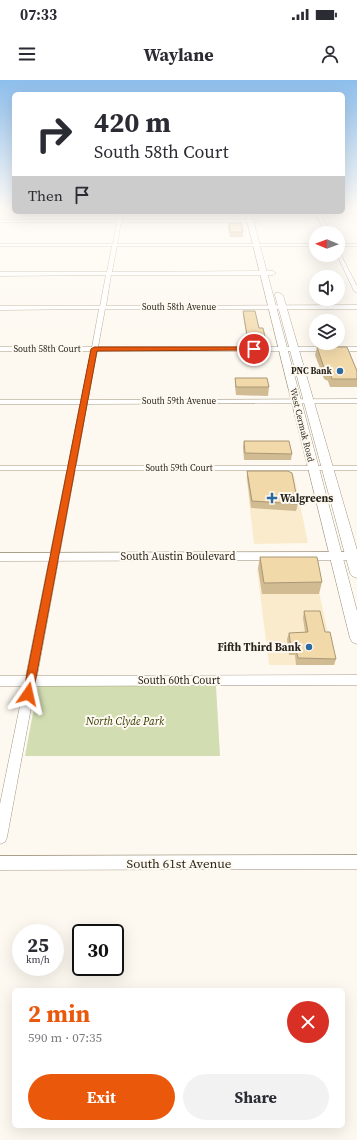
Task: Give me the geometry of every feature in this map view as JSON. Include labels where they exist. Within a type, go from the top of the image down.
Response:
[{"type":"main road","name":"West Cermak Road","points":[[260,257],[357,638]]},
{"type":"main road","name":"West Cermak Road","points":[[271,265],[327,468],[355,556],[357,573]]},
{"type":"street","points":[[0,837],[112,257]]},
{"type":"street","points":[[342,262],[357,292]]},
{"type":"street","points":[[0,274],[264,274],[275,280]]},
{"type":"street","name":"South 58th Avenue","points":[[0,308],[357,307]]},
{"type":"street","name":"South 58th Court","points":[[0,349],[357,349]]},
{"type":"street","name":"South 59th Avenue","points":[[0,402],[357,401]]},
{"type":"street","name":"South 59th Court","points":[[0,468],[357,468]]},
{"type":"street","name":"South Austin Boulevard","points":[[0,557],[355,556]]},
{"type":"street","name":"South 60th Court","points":[[0,681],[357,680]]},
{"type":"street","name":"South 61st Avenue","points":[[0,863],[357,862]]},
{"type":"shaded area","points":[[246,475],[294,475],[308,543],[254,544]]},
{"type":"shaded area","points":[[257,569],[314,569],[335,665],[269,665]]},
{"type":"green space","name":"North Clyde Park","points":[[38,686],[216,686],[220,756],[25,756]]},
{"type":"building","points":[[243,311],[255,311],[259,328],[263,328],[266,341],[248,341]]},
{"type":"building","name":"PNC Bank","points":[[345,347],[347,347],[357,371],[357,379],[332,379],[330,373],[325,371],[318,350],[345,350]]},
{"type":"building","points":[[235,378],[267,378],[269,387],[236,387]]},
{"type":"building","points":[[244,441],[289,441],[292,454],[245,453]]},
{"type":"building","name":"Walgreens","points":[[247,471],[288,471],[292,473],[298,504],[252,501]]},
{"type":"building","points":[[260,557],[317,557],[322,582],[264,583]]},
{"type":"building","name":"Fifth Third Bank","points":[[304,611],[320,611],[325,632],[330,632],[336,659],[298,658],[296,649],[291,648],[289,633],[308,632]]},
{"type":"place","name":"PNC Bank","points":[[340,371]]},
{"type":"place","name":"Walgreens","points":[[272,498]]},
{"type":"place","name":"Fifth Third Bank","points":[[309,647]]},
{"type":"route","points":[[28,694],[94,349],[254,349]]}]
